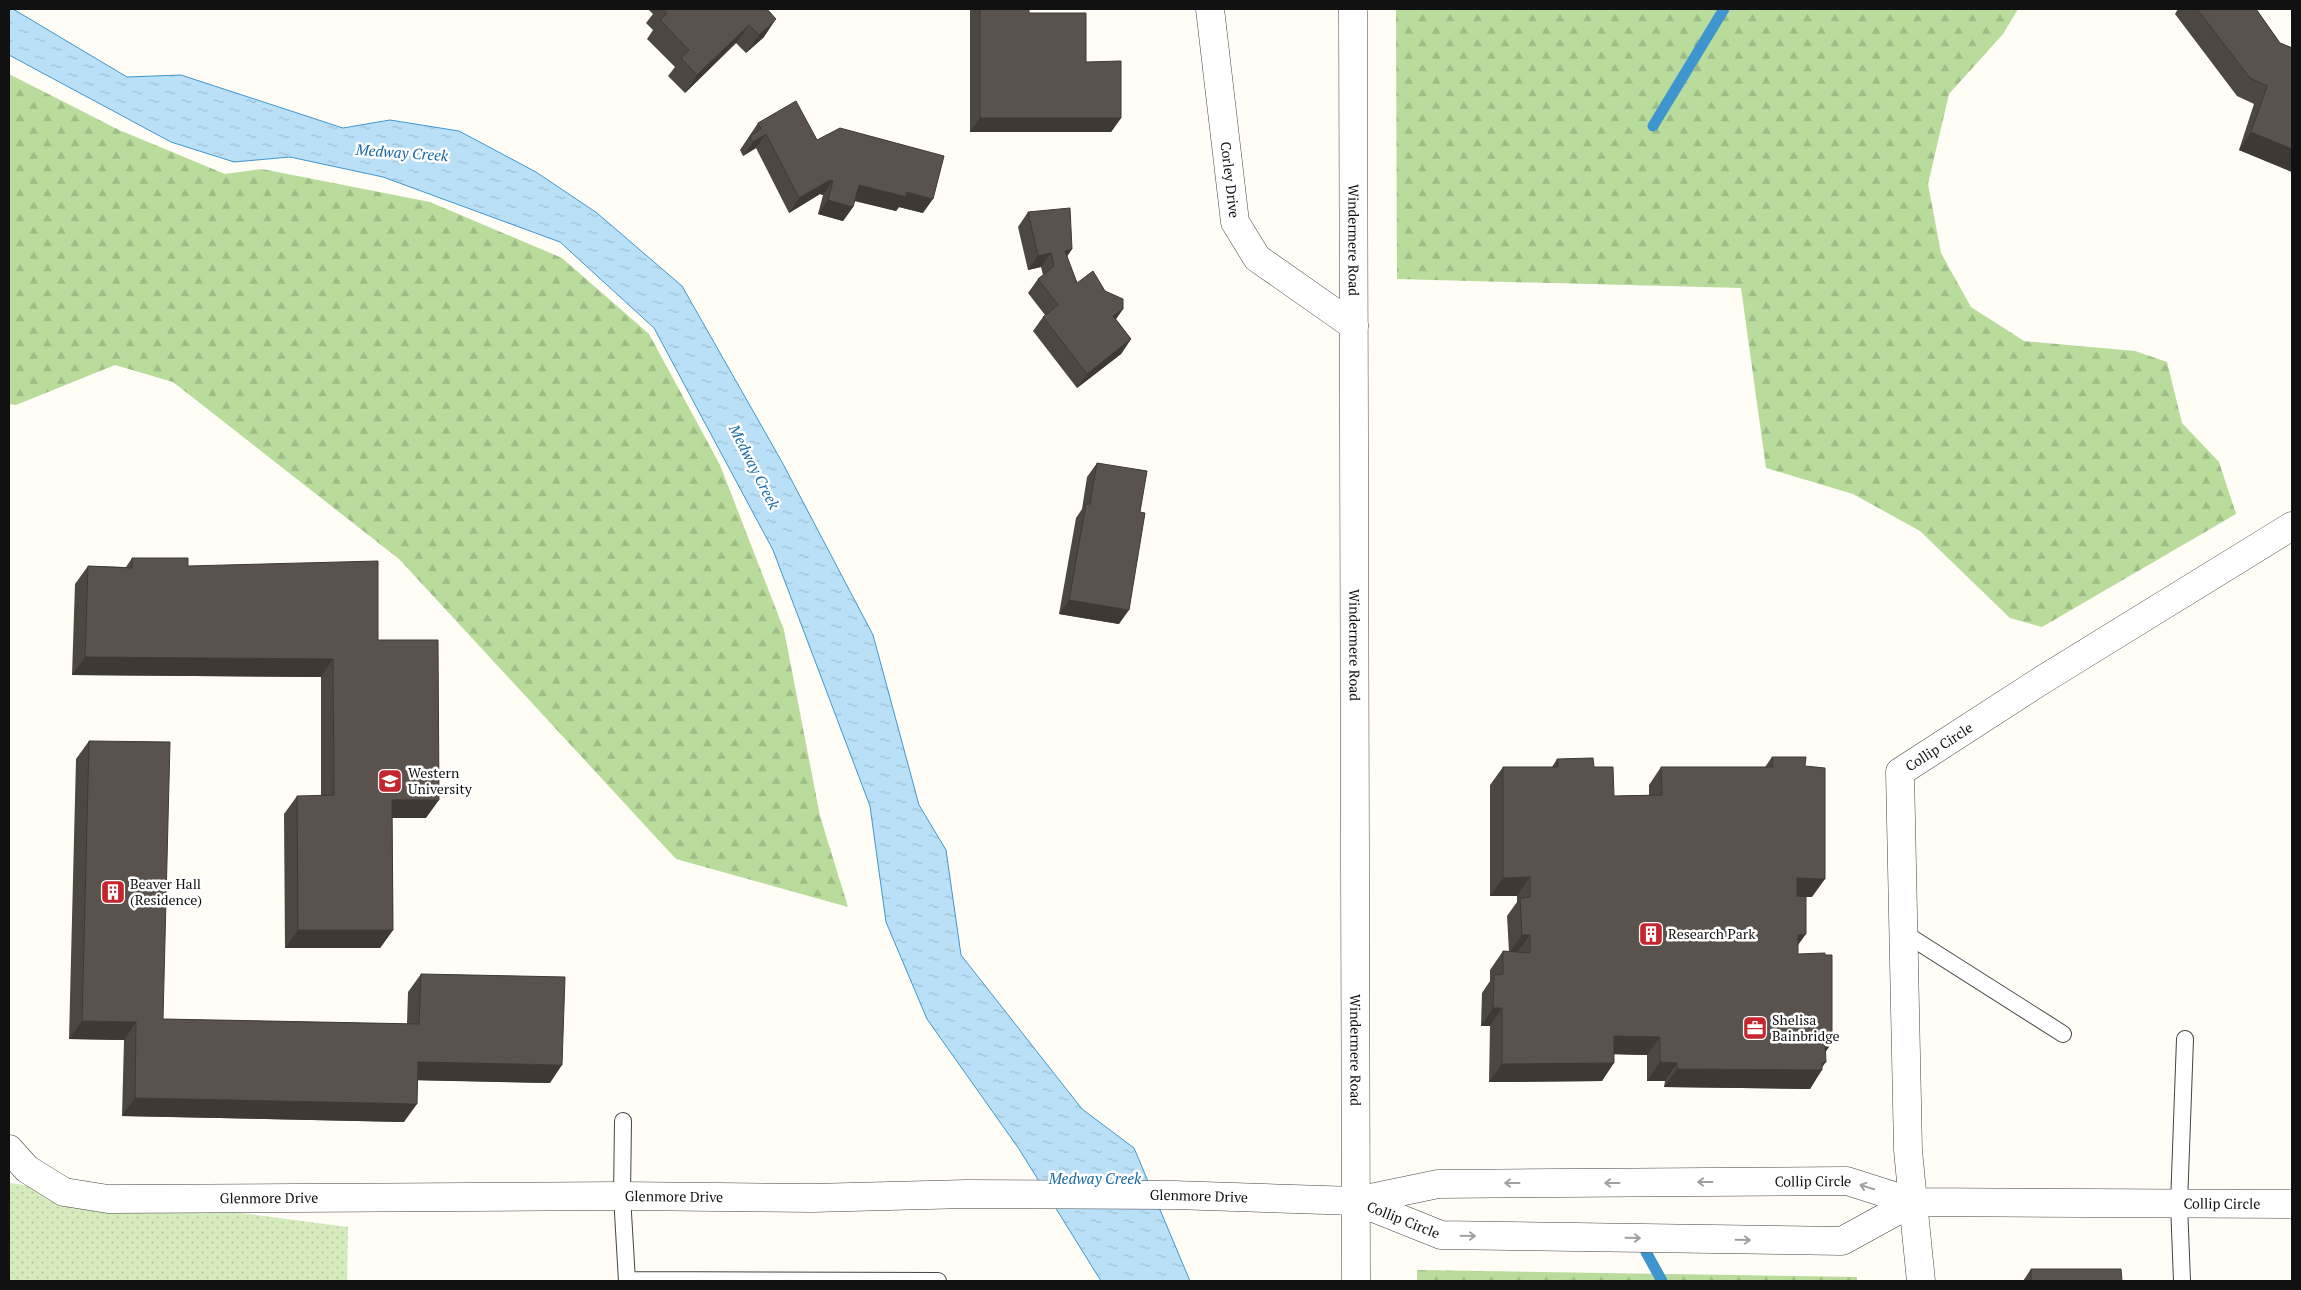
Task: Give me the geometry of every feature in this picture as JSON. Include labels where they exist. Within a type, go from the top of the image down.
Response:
[{"type":"street","name":"Corley Drive","points":[[1210,9],[1235,222],[1257,258],[1354,326]]},
{"type":"street","name":"Windermere Road","points":[[1353,9],[1356,1281]]},
{"type":"street","name":"Collip Circle","points":[[1921,1281],[1908,1150],[1900,772],[2039,682],[2292,526]]},
{"type":"street","name":"Glenmore Drive","points":[[9,1149],[27,1169],[64,1192],[108,1199],[622,1196],[812,1198],[967,1194],[1174,1195],[1356,1201]]},
{"type":"street","name":"Collip Circle","points":[[1356,1201],[1438,1184],[1847,1181],[1913,1202],[2292,1204]]},
{"type":"street","name":"Collip Circle","points":[[1356,1201],[1441,1235],[1842,1241],[1913,1202]]},
{"type":"lane","points":[[1904,933],[2064,1034]]},
{"type":"lane","points":[[2182,1281],[2179,1204],[2185,1039]]},
{"type":"lane","points":[[623,1121],[622,1196],[627,1281],[938,1281]]},
{"type":"green space","points":[[1396,9],[2018,9],[2003,34],[1949,94],[1928,184],[1941,253],[1971,307],[2024,341],[2135,351],[2167,362],[2182,423],[2219,462],[2236,514],[2042,627],[2010,618],[1920,531],[1853,494],[1766,468],[1741,288],[1397,279]]},
{"type":"green space","points":[[9,74],[119,130],[225,174],[262,169],[430,202],[562,258],[649,334],[720,465],[784,630],[820,816],[848,907],[676,859],[399,559],[173,382],[115,365],[16,405],[9,404]]},
{"type":"green space","points":[[9,1183],[348,1227],[347,1281],[9,1281]]},
{"type":"green space","points":[[1417,1270],[1857,1277],[1857,1281],[1417,1281]]},
{"type":"water","name":"Medway Creek","points":[[9,9],[13,9],[127,77],[181,75],[343,128],[390,120],[459,131],[536,172],[597,213],[682,286],[782,462],[873,635],[919,805],[946,850],[961,955],[1082,1109],[1134,1148],[1190,1281],[1101,1281],[1019,1149],[927,1019],[886,922],[870,806],[773,550],[654,328],[560,242],[383,177],[290,157],[234,162],[171,142],[9,55]]},
{"type":"building","points":[[662,9],[767,9],[776,19],[759,35],[749,25],[697,75],[681,58],[689,50],[660,20],[667,14]]},
{"type":"building","points":[[980,9],[1029,9],[1029,13],[1086,13],[1086,62],[1121,61],[1121,118],[980,118]]},
{"type":"building","points":[[2197,9],[2256,9],[2280,43],[2292,48],[2292,149],[2251,132],[2267,86],[2250,78]]},
{"type":"building","points":[[796,101],[817,140],[840,128],[944,156],[933,199],[907,192],[906,197],[859,185],[853,207],[828,200],[833,181],[830,180],[799,198],[766,134],[753,142],[750,136],[761,129],[758,123]]},
{"type":"building","points":[[1070,208],[1072,249],[1065,251],[1077,283],[1093,271],[1105,291],[1123,299],[1123,309],[1113,316],[1131,339],[1087,374],[1043,317],[1058,305],[1038,279],[1054,266],[1051,253],[1038,256],[1028,212]]},
{"type":"building","points":[[1097,463],[1147,471],[1140,512],[1145,513],[1129,610],[1069,600],[1086,504],[1090,504]]},
{"type":"building","points":[[132,558],[188,558],[188,566],[378,561],[378,640],[438,640],[439,800],[392,800],[393,930],[298,930],[297,796],[334,795],[333,659],[85,657],[88,566],[132,568]]},
{"type":"building","name":"Beaver Hall (Residence)","points":[[89,741],[170,742],[163,1019],[419,1024],[421,974],[565,977],[562,1065],[418,1062],[417,1104],[135,1098],[136,1022],[82,1021]]},
{"type":"building","name":"Research Park","points":[[1772,757],[1806,757],[1805,766],[1825,768],[1825,879],[1797,878],[1797,896],[1806,897],[1806,934],[1798,935],[1798,954],[1825,953],[1825,955],[1832,955],[1832,1043],[1825,1043],[1826,1062],[1822,1063],[1822,1070],[1677,1069],[1677,1063],[1660,1062],[1660,1037],[1614,1036],[1614,1063],[1502,1064],[1502,1008],[1493,1008],[1494,975],[1503,974],[1503,951],[1530,953],[1530,935],[1522,935],[1520,898],[1530,897],[1530,877],[1503,878],[1503,767],[1558,767],[1557,759],[1593,758],[1594,767],[1613,767],[1614,796],[1662,795],[1661,767],[1773,767]]},
{"type":"building","points":[[2031,1269],[2121,1269],[2122,1281],[2031,1281]]},
{"type":"waterway","points":[[1653,126],[1724,9]]},
{"type":"waterway","points":[[1646,1252],[1662,1281]]},
{"type":"place","name":"Western University","points":[[390,781]]},
{"type":"place","name":"Beaver Hall (Residence)","points":[[113,892]]},
{"type":"place","name":"Research Park","points":[[1651,934]]},
{"type":"place","name":"Shelisa Bainbridge","points":[[1755,1028]]}]
